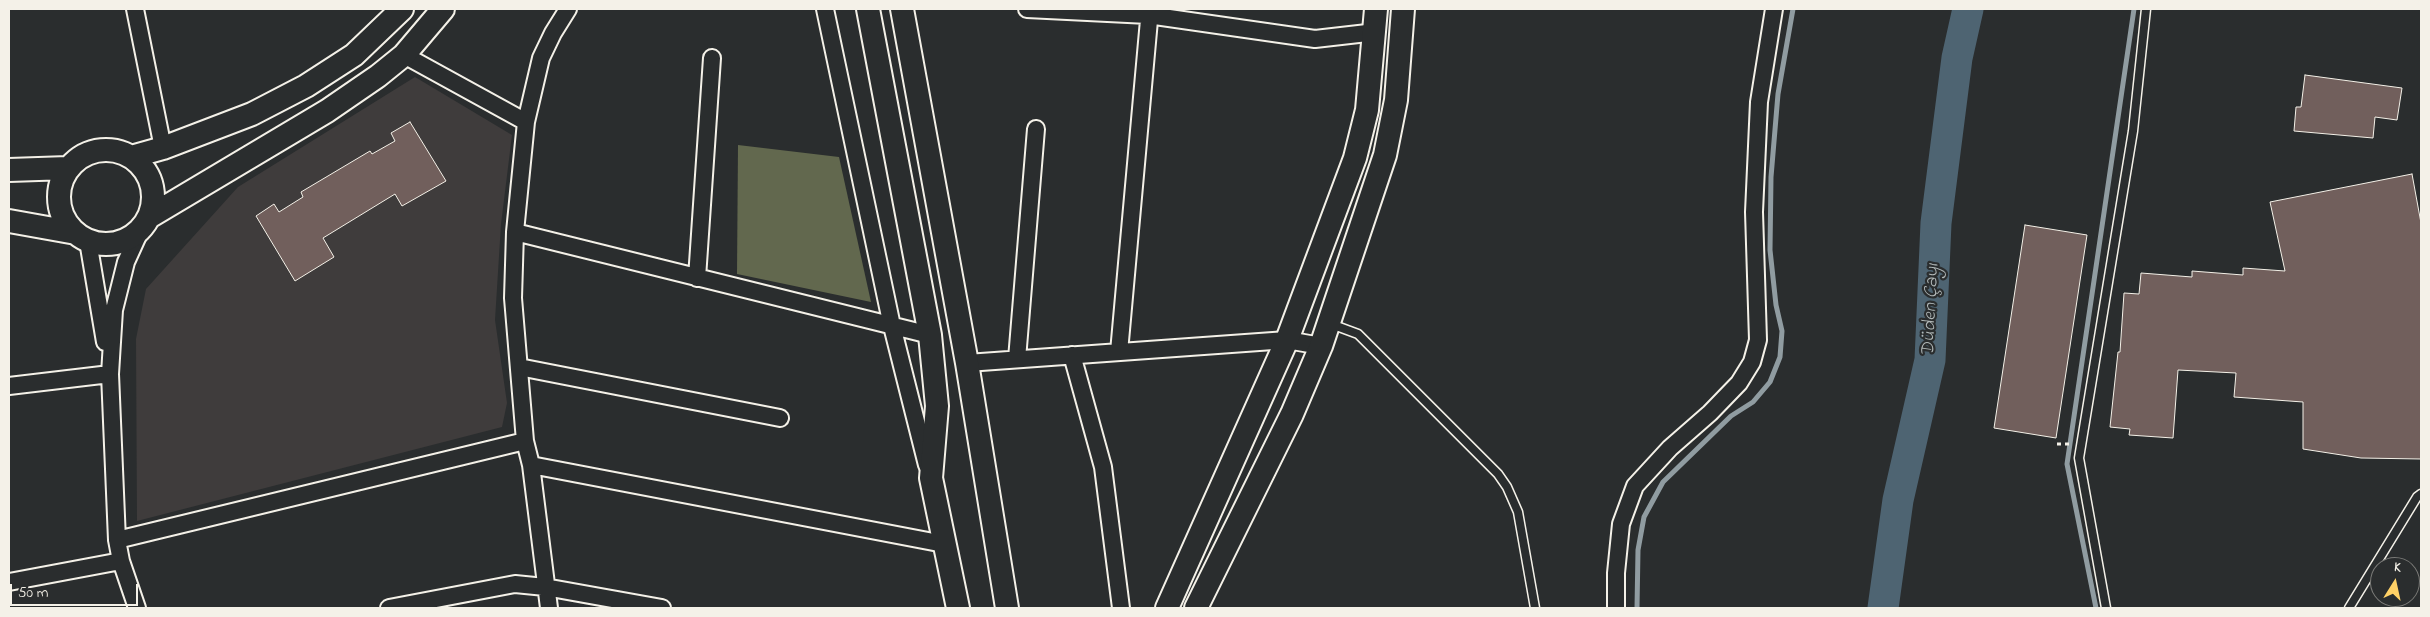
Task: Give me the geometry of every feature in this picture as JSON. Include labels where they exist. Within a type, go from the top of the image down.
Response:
[{"type":"street","points":[[135,9],[163,148]]},
{"type":"street","points":[[9,221],[82,237],[102,244],[116,243],[130,238],[145,223],[327,111],[404,55],[443,9]]},
{"type":"street","points":[[548,608],[531,466],[525,441],[514,298],[515,232],[526,122],[541,58],[553,33],[568,9]]},
{"type":"street","points":[[825,9],[892,326],[931,478],[958,608]]},
{"type":"street","points":[[868,9],[930,336],[937,406],[931,478]]},
{"type":"street","points":[[902,9],[967,363],[1007,608]]},
{"type":"street","points":[[1027,9],[1149,12],[1315,39],[1376,32]]},
{"type":"street","points":[[1167,608],[1288,340],[1354,158],[1367,110],[1376,32],[1376,9]]},
{"type":"street","points":[[1196,608],[1292,414],[1329,323],[1385,155],[1396,100],[1403,9]]},
{"type":"street","points":[[1616,608],[1616,574],[1621,524],[1635,486],[1670,448],[1710,413],[1739,383],[1752,362],[1758,340],[1754,212],[1758,102],[1774,9]]},
{"type":"street","points":[[1118,352],[1149,12]]},
{"type":"street","points":[[131,157],[163,148],[252,114],[306,86],[354,55],[392,13]]},
{"type":"street","points":[[404,55],[526,122]]},
{"type":"street","points":[[697,278],[712,58]]},
{"type":"street","points":[[1016,359],[1036,129]]},
{"type":"street","points":[[110,374],[82,237],[66,223],[60,202],[62,181],[68,168],[78,159],[98,151],[118,151],[131,157],[149,177],[153,190],[153,204],[126,262],[114,310],[110,374],[117,540],[121,561],[137,608]]},
{"type":"street","points":[[9,170],[68,168]]},
{"type":"street","points":[[515,232],[930,336]]},
{"type":"street","points":[[967,363],[1288,340],[1321,346]]},
{"type":"street","points":[[1072,355],[1103,467],[1121,608]]},
{"type":"street","points":[[519,367],[780,418]]},
{"type":"street","points":[[9,386],[110,374]]},
{"type":"street","points":[[117,540],[525,441]]},
{"type":"street","points":[[531,466],[944,544]]},
{"type":"street","points":[[9,582],[121,561]]},
{"type":"street","points":[[389,608],[515,584],[545,587],[662,608]]},
{"type":"lane","points":[[2106,608],[2079,458],[2133,131],[2146,9]]},
{"type":"lane","points":[[1329,323],[1358,334],[1498,474],[1507,487],[1518,512],[1535,608]]},
{"type":"lane","points":[[2349,608],[2417,497],[2421,494]]},
{"type":"shaded area","points":[[415,77],[512,135],[501,224],[495,320],[507,403],[502,427],[137,521],[136,339],[146,289],[238,187]]},
{"type":"green space","points":[[738,145],[839,157],[871,302],[737,274]]},
{"type":"building","points":[[2305,75],[2402,88],[2397,120],[2375,117],[2373,138],[2294,131],[2296,107],[2301,107]]},
{"type":"building","points":[[410,122],[446,181],[402,206],[395,194],[323,238],[334,257],[295,281],[256,216],[274,204],[279,212],[303,197],[301,192],[370,151],[372,154],[395,141],[391,133]]},
{"type":"building","points":[[2412,174],[2421,223],[2421,459],[2361,458],[2303,449],[2303,402],[2234,397],[2236,373],[2178,370],[2173,438],[2129,435],[2130,429],[2110,427],[2118,352],[2120,352],[2124,293],[2139,294],[2141,273],[2192,277],[2192,271],[2243,275],[2243,268],[2285,271],[2270,202]]},
{"type":"building","points":[[2025,225],[2087,235],[2056,438],[1994,428]]},
{"type":"waterway","points":[[1637,608],[1638,550],[1644,517],[1663,482],[1731,416],[1753,402],[1770,382],[1780,357],[1782,331],[1776,305],[1770,250],[1771,177],[1778,94],[1793,9]]},
{"type":"waterway","name":"Düden Çayı","points":[[1883,608],[1898,500],[1930,360],[1936,223],[1957,58],[1968,9]]},
{"type":"waterway","points":[[2096,608],[2067,464],[2134,9]]}]
